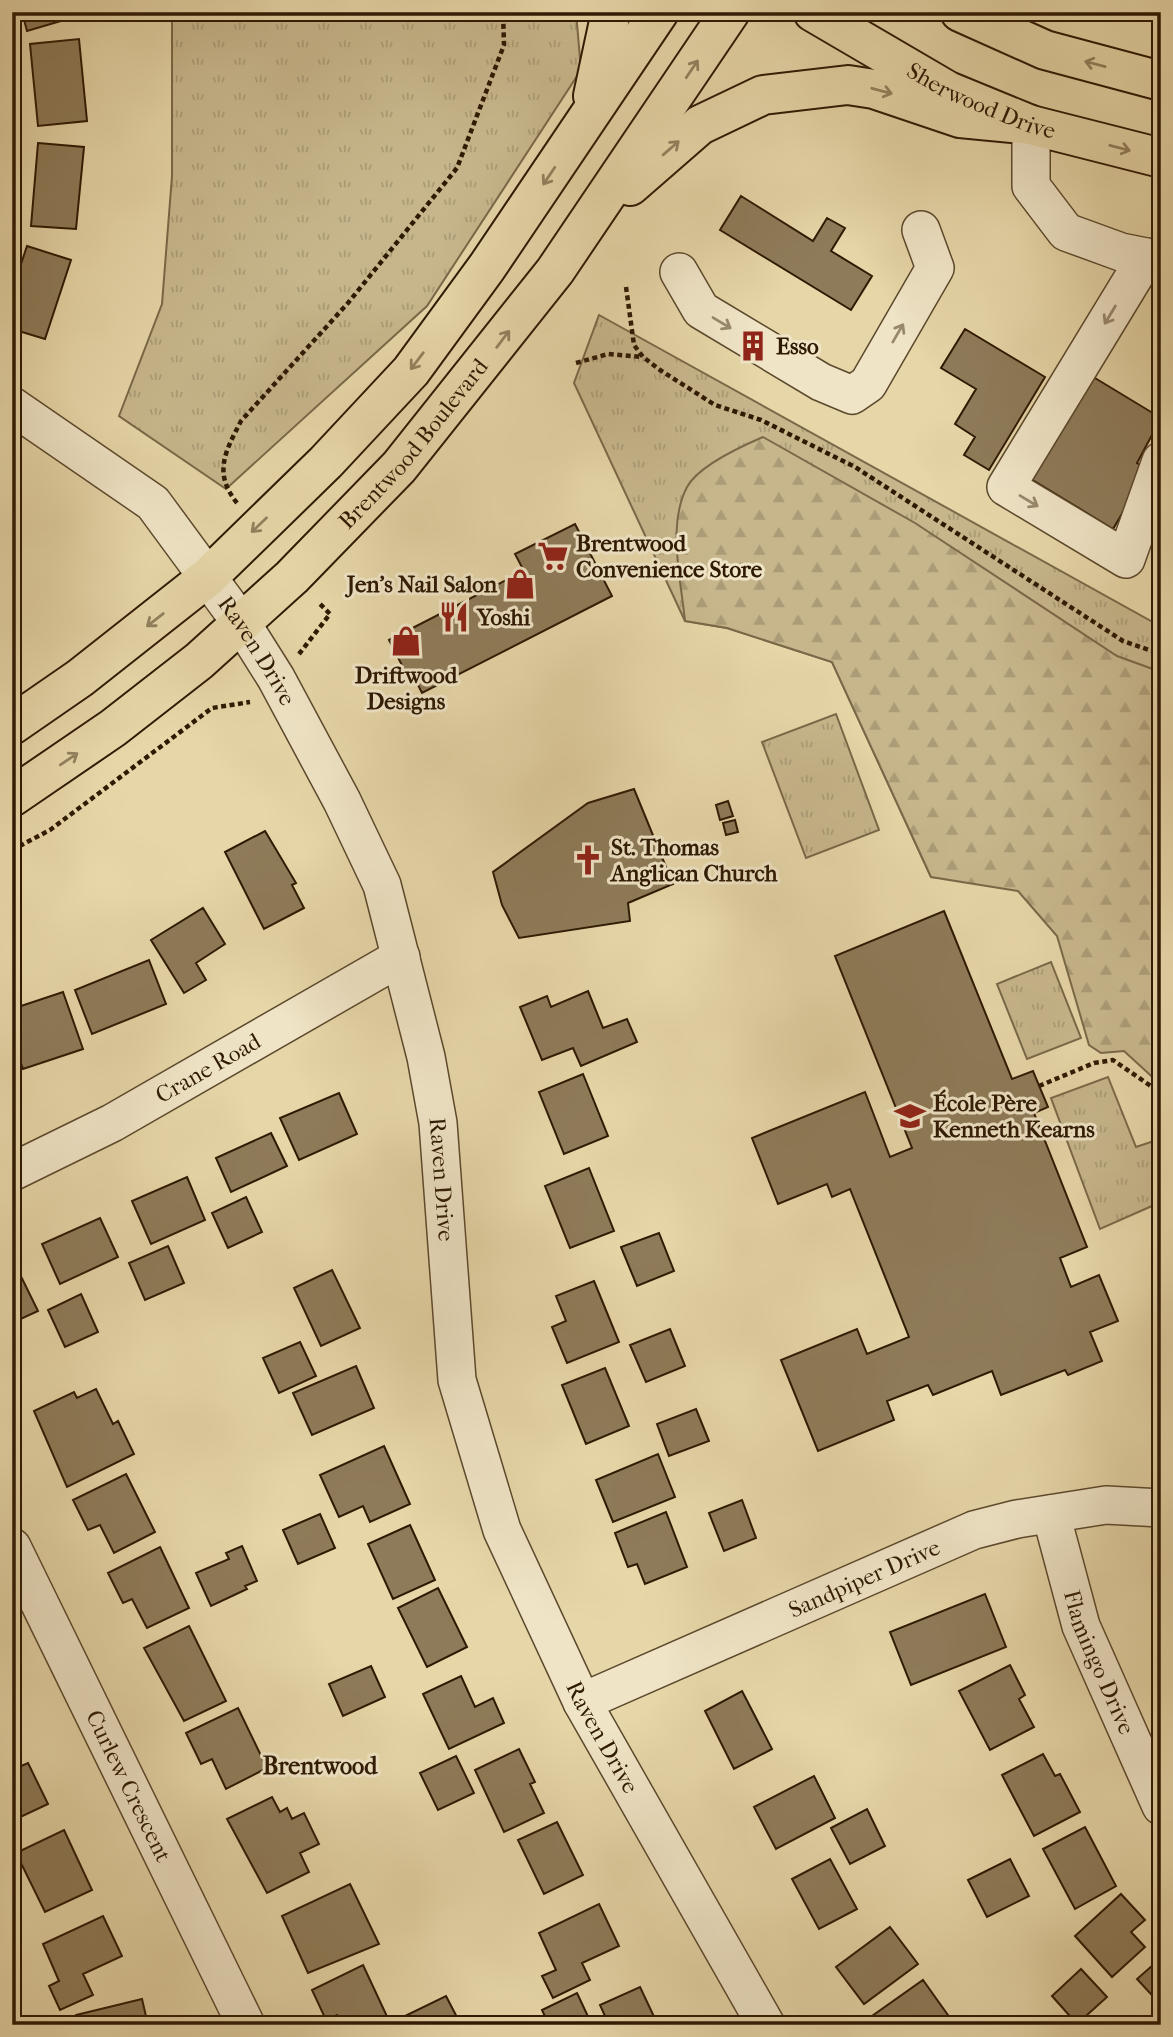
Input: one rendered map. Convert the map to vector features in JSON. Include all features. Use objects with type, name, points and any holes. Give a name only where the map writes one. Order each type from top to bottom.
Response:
[{"type":"main road","points":[[587,119],[611,12]]},
{"type":"main road","points":[[12,725],[80,678],[208,577],[326,462],[411,370],[487,267],[659,12]]},
{"type":"main road","name":"Brentwood Boulevard","points":[[12,797],[113,728],[242,624],[292,577],[399,467],[494,351],[584,227],[730,12]]},
{"type":"main road","name":"Sherwood Drive","points":[[813,12],[948,91],[1031,125],[1161,158]]},
{"type":"main road","points":[[960,12],[987,21],[1045,50],[1161,81]]},
{"type":"main road","points":[[584,227],[700,125],[764,95],[848,85],[897,96],[960,118],[1031,125]]},
{"type":"street","points":[[1031,125],[1031,186],[1066,232],[1121,252],[1153,258],[1006,487],[1126,559],[1161,461]]},
{"type":"street","points":[[679,272],[701,310],[821,382],[852,395],[868,384],[935,268],[921,230]]},
{"type":"street","name":"Raven Drive","points":[[12,406],[153,503],[242,624],[276,678],[342,801],[382,885],[426,1057],[438,1123],[457,1380],[502,1530],[582,1702],[766,2025]]},
{"type":"street","name":"Crane Road","points":[[12,1172],[112,1123],[401,957]]},
{"type":"street","name":"Sandpiper Drive","points":[[582,1702],[974,1530],[1106,1506],[1161,1508]]},
{"type":"street","name":"Flamingo Drive","points":[[1051,1514],[1081,1626],[1161,1806]]},
{"type":"street","name":"Curlew Crescent","points":[[12,1547],[246,2025]]},
{"type":"path","points":[[255,529],[226,489],[222,469],[229,443],[241,421],[348,303],[457,168],[504,45],[503,12]]},
{"type":"path","points":[[626,287],[634,345],[643,357],[715,405],[808,441],[855,467],[1123,641],[1161,654]]},
{"type":"path","points":[[576,363],[608,354],[643,357]]},
{"type":"path","points":[[12,850],[50,830],[212,708],[248,704],[276,678],[313,638],[330,614],[292,577]]},
{"type":"path","points":[[1039,1086],[1094,1063],[1113,1060],[1161,1093]]},
{"type":"green space","points":[[172,12],[576,12],[581,70],[427,306],[226,489],[119,416],[162,304],[172,176]]},
{"type":"green space","points":[[599,315],[1151,621],[1161,620],[1161,895],[931,877],[832,662],[727,628],[685,621],[574,383]]},
{"type":"green space","points":[[763,437],[915,523],[1117,656],[1161,672],[1161,1085],[1124,1051],[1101,1053],[1089,1045],[1057,936],[1018,891],[931,877],[832,662],[727,628],[685,621],[677,535],[681,502],[687,487],[711,464]]},
{"type":"green space","points":[[836,714],[879,830],[806,858],[762,742]]},
{"type":"green space","points":[[1051,962],[1081,1038],[1027,1059],[997,984]]},
{"type":"green space","points":[[1108,1077],[1136,1147],[1157,1140],[1161,1149],[1161,1202],[1100,1229],[1051,1098]]},
{"type":"building","points":[[22,12],[80,12],[81,15],[27,31]]},
{"type":"building","points":[[79,39],[87,121],[38,126],[30,44]]},
{"type":"building","points":[[38,143],[84,147],[76,229],[31,226]]},
{"type":"building","name":"Esso","points":[[741,196],[813,241],[827,218],[845,228],[831,251],[872,276],[851,310],[720,230]]},
{"type":"building","points":[[27,246],[71,260],[45,339],[12,329],[12,291]]},
{"type":"building","points":[[965,329],[1045,377],[989,470],[964,455],[975,437],[955,424],[976,389],[941,368]]},
{"type":"building","points":[[1090,375],[1161,418],[1137,463],[1141,465],[1130,500],[1113,529],[1031,479]]},
{"type":"building","points":[[575,524],[612,596],[422,693],[414,677],[409,679],[389,640],[524,571],[515,554]]},
{"type":"building","name":"St. Thomas Anglican Church","points":[[634,789],[673,884],[628,903],[630,921],[519,938],[502,905],[493,872],[588,803]]},
{"type":"building","points":[[728,801],[733,816],[720,820],[716,805]]},
{"type":"building","points":[[735,820],[738,832],[726,835],[723,823]]},
{"type":"building","points":[[265,831],[296,883],[292,885],[304,908],[264,929],[225,852]]},
{"type":"building","points":[[203,908],[225,944],[196,963],[206,980],[184,993],[151,940]]},
{"type":"building","points":[[944,911],[1012,1079],[1033,1071],[1048,1107],[1034,1113],[1087,1247],[1060,1258],[1071,1287],[1099,1275],[1118,1321],[1090,1332],[1102,1361],[1068,1375],[1065,1370],[1001,1395],[992,1371],[933,1395],[928,1385],[887,1401],[894,1420],[818,1451],[781,1360],[857,1329],[867,1354],[909,1337],[850,1189],[832,1197],[827,1184],[778,1204],[752,1138],[865,1092],[890,1157],[912,1148],[835,956]]},
{"type":"building","points":[[149,960],[166,1004],[92,1034],[75,990]]},
{"type":"building","points":[[588,991],[603,1028],[627,1019],[637,1042],[581,1066],[573,1048],[542,1060],[520,1007],[547,996],[551,1007]]},
{"type":"building","points":[[63,992],[83,1049],[23,1069],[12,1038],[12,1009]]},
{"type":"building","points":[[12,1062],[20,1083],[12,1085]]},
{"type":"building","points":[[583,1074],[608,1136],[564,1154],[539,1092]]},
{"type":"building","points":[[339,1093],[357,1134],[299,1160],[280,1118]]},
{"type":"building","points":[[271,1133],[287,1166],[231,1192],[216,1158]]},
{"type":"building","points":[[589,1168],[614,1231],[570,1248],[545,1186]]},
{"type":"building","points":[[187,1177],[205,1220],[151,1244],[132,1201]]},
{"type":"building","points":[[246,1197],[262,1232],[228,1248],[212,1213]]},
{"type":"building","points":[[100,1218],[118,1257],[60,1284],[42,1244]]},
{"type":"building","points":[[659,1233],[674,1271],[637,1286],[621,1247]]},
{"type":"building","points":[[168,1246],[184,1283],[145,1300],[129,1263]]},
{"type":"building","points":[[12,1258],[38,1311],[12,1323]]},
{"type":"building","points":[[332,1270],[360,1328],[321,1346],[294,1288]]},
{"type":"building","points":[[594,1281],[619,1342],[567,1363],[552,1327],[566,1321],[556,1296]]},
{"type":"building","points":[[81,1294],[98,1332],[65,1347],[48,1310]]},
{"type":"building","points":[[670,1329],[685,1366],[646,1382],[630,1345]]},
{"type":"building","points":[[300,1342],[316,1376],[279,1393],[263,1358]]},
{"type":"building","points":[[356,1366],[374,1408],[312,1435],[293,1393]]},
{"type":"building","points":[[605,1368],[629,1426],[586,1444],[562,1385]]},
{"type":"building","points":[[96,1389],[113,1424],[118,1421],[134,1454],[67,1487],[34,1411],[74,1392],[77,1398]]},
{"type":"building","points":[[696,1409],[709,1441],[669,1456],[657,1424]]},
{"type":"building","points":[[384,1446],[410,1504],[370,1522],[363,1506],[339,1517],[320,1475]]},
{"type":"building","points":[[658,1454],[675,1497],[613,1522],[596,1480]]},
{"type":"building","points":[[126,1474],[155,1532],[114,1553],[100,1525],[88,1530],[73,1500]]},
{"type":"building","points":[[742,1500],[756,1538],[724,1551],[709,1513]]},
{"type":"building","points":[[666,1512],[687,1567],[645,1584],[637,1564],[628,1567],[615,1533]]},
{"type":"building","points":[[320,1514],[335,1548],[298,1564],[283,1530]]},
{"type":"building","points":[[410,1525],[435,1580],[393,1599],[368,1544]]},
{"type":"building","points":[[242,1546],[257,1581],[245,1586],[247,1589],[211,1606],[196,1573],[229,1559],[226,1553]]},
{"type":"building","points":[[160,1547],[189,1608],[147,1628],[132,1599],[123,1603],[108,1573]]},
{"type":"building","points":[[438,1588],[467,1647],[427,1667],[398,1608]]},
{"type":"building","points":[[1161,1593],[1161,1619],[1153,1595]]},
{"type":"building","points":[[985,1594],[1006,1647],[911,1685],[890,1632]]},
{"type":"building","points":[[189,1626],[226,1701],[184,1721],[144,1648]]},
{"type":"building","points":[[1010,1665],[1025,1695],[1019,1699],[1034,1727],[990,1750],[959,1691]]},
{"type":"building","points":[[371,1666],[385,1697],[343,1716],[329,1684]]},
{"type":"building","points":[[461,1676],[475,1707],[493,1698],[504,1723],[449,1749],[423,1694]]},
{"type":"building","points":[[742,1691],[772,1749],[734,1769],[705,1711]]},
{"type":"building","points":[[238,1708],[267,1768],[226,1789],[212,1759],[201,1764],[186,1733]]},
{"type":"building","points":[[12,1728],[19,1742],[12,1746]]},
{"type":"building","points":[[519,1749],[535,1782],[530,1784],[544,1813],[504,1832],[475,1770]]},
{"type":"building","points":[[1043,1754],[1055,1776],[1060,1774],[1080,1812],[1034,1836],[1002,1775]]},
{"type":"building","points":[[456,1756],[474,1793],[438,1810],[420,1773]]},
{"type":"building","points":[[28,1763],[48,1804],[12,1821],[12,1770]]},
{"type":"building","points":[[814,1776],[835,1818],[776,1849],[754,1807]]},
{"type":"building","points":[[272,1797],[280,1812],[287,1808],[292,1819],[304,1813],[319,1844],[300,1853],[309,1872],[267,1893],[227,1819]]},
{"type":"building","points":[[867,1809],[885,1846],[850,1864],[831,1828]]},
{"type":"building","points":[[557,1822],[583,1875],[544,1894],[518,1840]]},
{"type":"building","points":[[1085,1827],[1116,1886],[1075,1909],[1043,1849]]},
{"type":"building","points":[[64,1830],[92,1890],[45,1912],[16,1853]]},
{"type":"building","points":[[830,1859],[857,1909],[819,1929],[792,1879]]},
{"type":"building","points":[[1010,1859],[1029,1896],[987,1917],[968,1880]]},
{"type":"building","points":[[350,1884],[379,1944],[308,1973],[282,1916]]},
{"type":"building","points":[[1121,1894],[1145,1920],[1131,1932],[1145,1947],[1112,1977],[1075,1936]]},
{"type":"building","points":[[599,1904],[619,1946],[582,1963],[590,1980],[553,1998],[542,1976],[556,1970],[539,1933]]},
{"type":"building","points":[[103,1916],[122,1956],[83,1974],[93,1995],[60,2010],[49,1986],[59,1981],[43,1944]]},
{"type":"building","points":[[890,1927],[918,1964],[864,2004],[836,1967]]},
{"type":"building","points":[[1161,1958],[1161,2005],[1137,1979]]},
{"type":"building","points":[[363,1965],[391,2025],[341,2025],[337,2015],[326,2020],[312,1990]]},
{"type":"building","points":[[1081,1969],[1107,1997],[1077,2024],[1052,1996]]},
{"type":"building","points":[[923,1980],[955,2025],[878,2025],[872,2016]]},
{"type":"building","points":[[640,1987],[658,2025],[609,2025],[600,2005]]},
{"type":"building","points":[[577,1993],[592,2025],[549,2025],[542,2010]]},
{"type":"building","points":[[446,1996],[461,2025],[409,2025],[405,2016]]},
{"type":"building","points":[[142,1999],[148,2025],[78,2025],[76,2015]]},
{"type":"place","name":"Esso","points":[[753,346]]},
{"type":"place","name":"Brentwood Convenience Store","points":[[553,556]]},
{"type":"place","name":"Jen's Nail Salon","points":[[520,584]]},
{"type":"place","name":"Yoshi","points":[[454,617]]},
{"type":"place","name":"Driftwood Designs","points":[[406,641]]},
{"type":"place","name":"St. Thomas Anglican Church","points":[[588,860]]},
{"type":"place","name":"École Père Kenneth Kearns","points":[[910,1116]]},
{"type":"district","name":"Brentwood","points":[[320,1766]]}]
